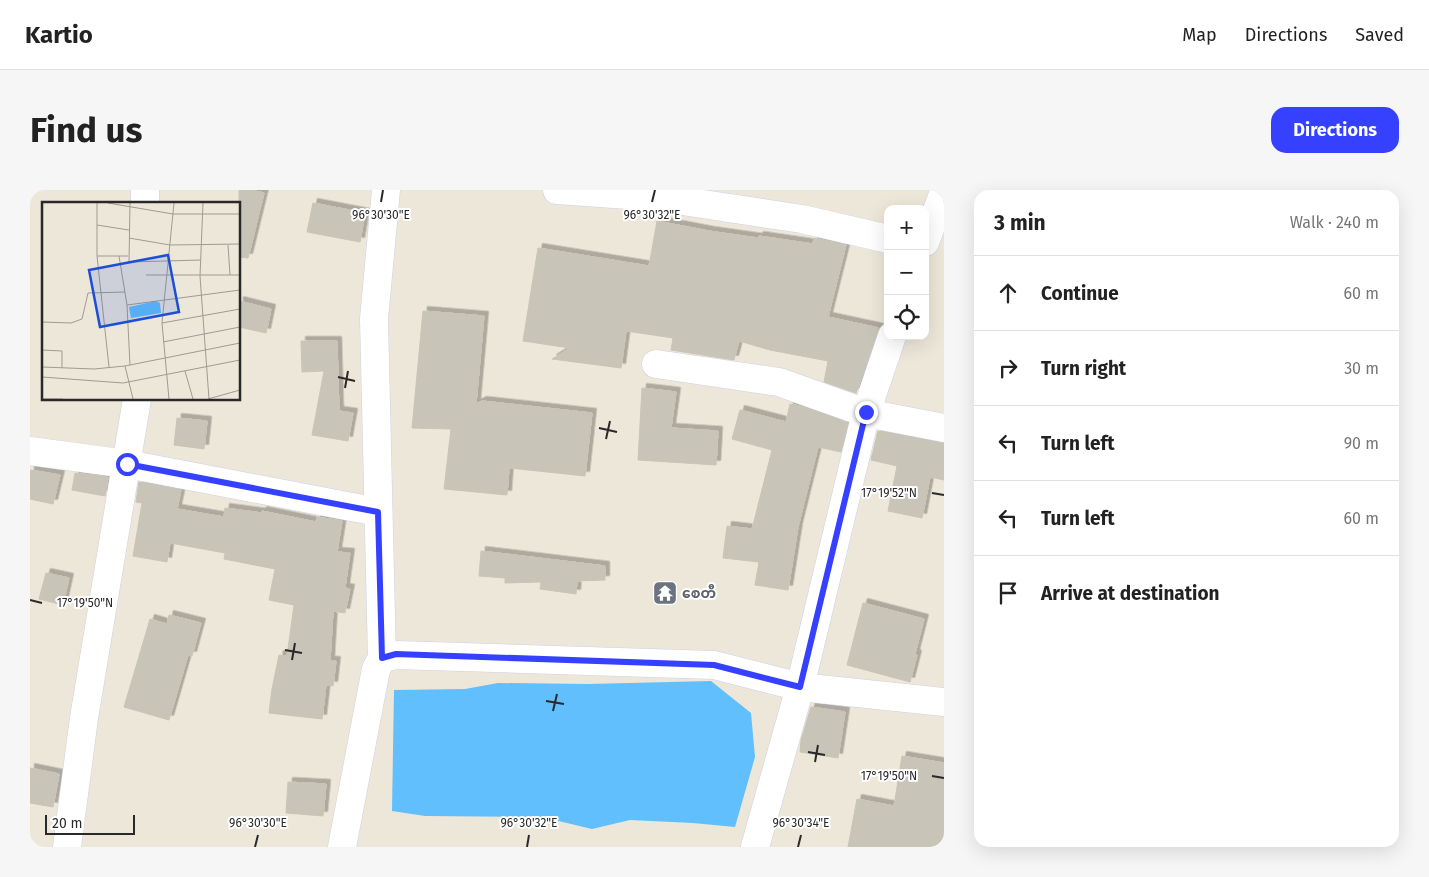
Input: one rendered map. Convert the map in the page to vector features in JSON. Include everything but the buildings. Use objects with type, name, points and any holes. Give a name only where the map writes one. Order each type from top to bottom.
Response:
[{"type":"street","points":[[342,847],[376,670],[382,658],[374,319],[386,190]]},
{"type":"street","points":[[557,190],[656,197],[802,219],[884,238]]},
{"type":"street","points":[[929,231],[944,192]]},
{"type":"street","points":[[929,248],[944,251]]},
{"type":"street","points":[[755,847],[800,687],[866,412],[891,340]]},
{"type":"street","points":[[656,364],[779,382],[866,412],[944,428]]},
{"type":"street","points":[[67,847],[84,718],[137,400]]},
{"type":"street","points":[[30,451],[127,464],[378,512]]},
{"type":"street","points":[[382,658],[396,654],[714,665],[800,687],[944,702]]},
{"type":"water","points":[[711,681],[751,713],[755,757],[735,827],[630,820],[592,829],[542,817],[425,816],[392,811],[394,690],[465,689],[498,683],[588,684]]},
{"type":"place","name":"စေတီ","points":[[665,593]]},
{"type":"route","points":[[127,464],[378,512],[382,658],[396,654],[714,665],[800,687],[866,412]]}]
